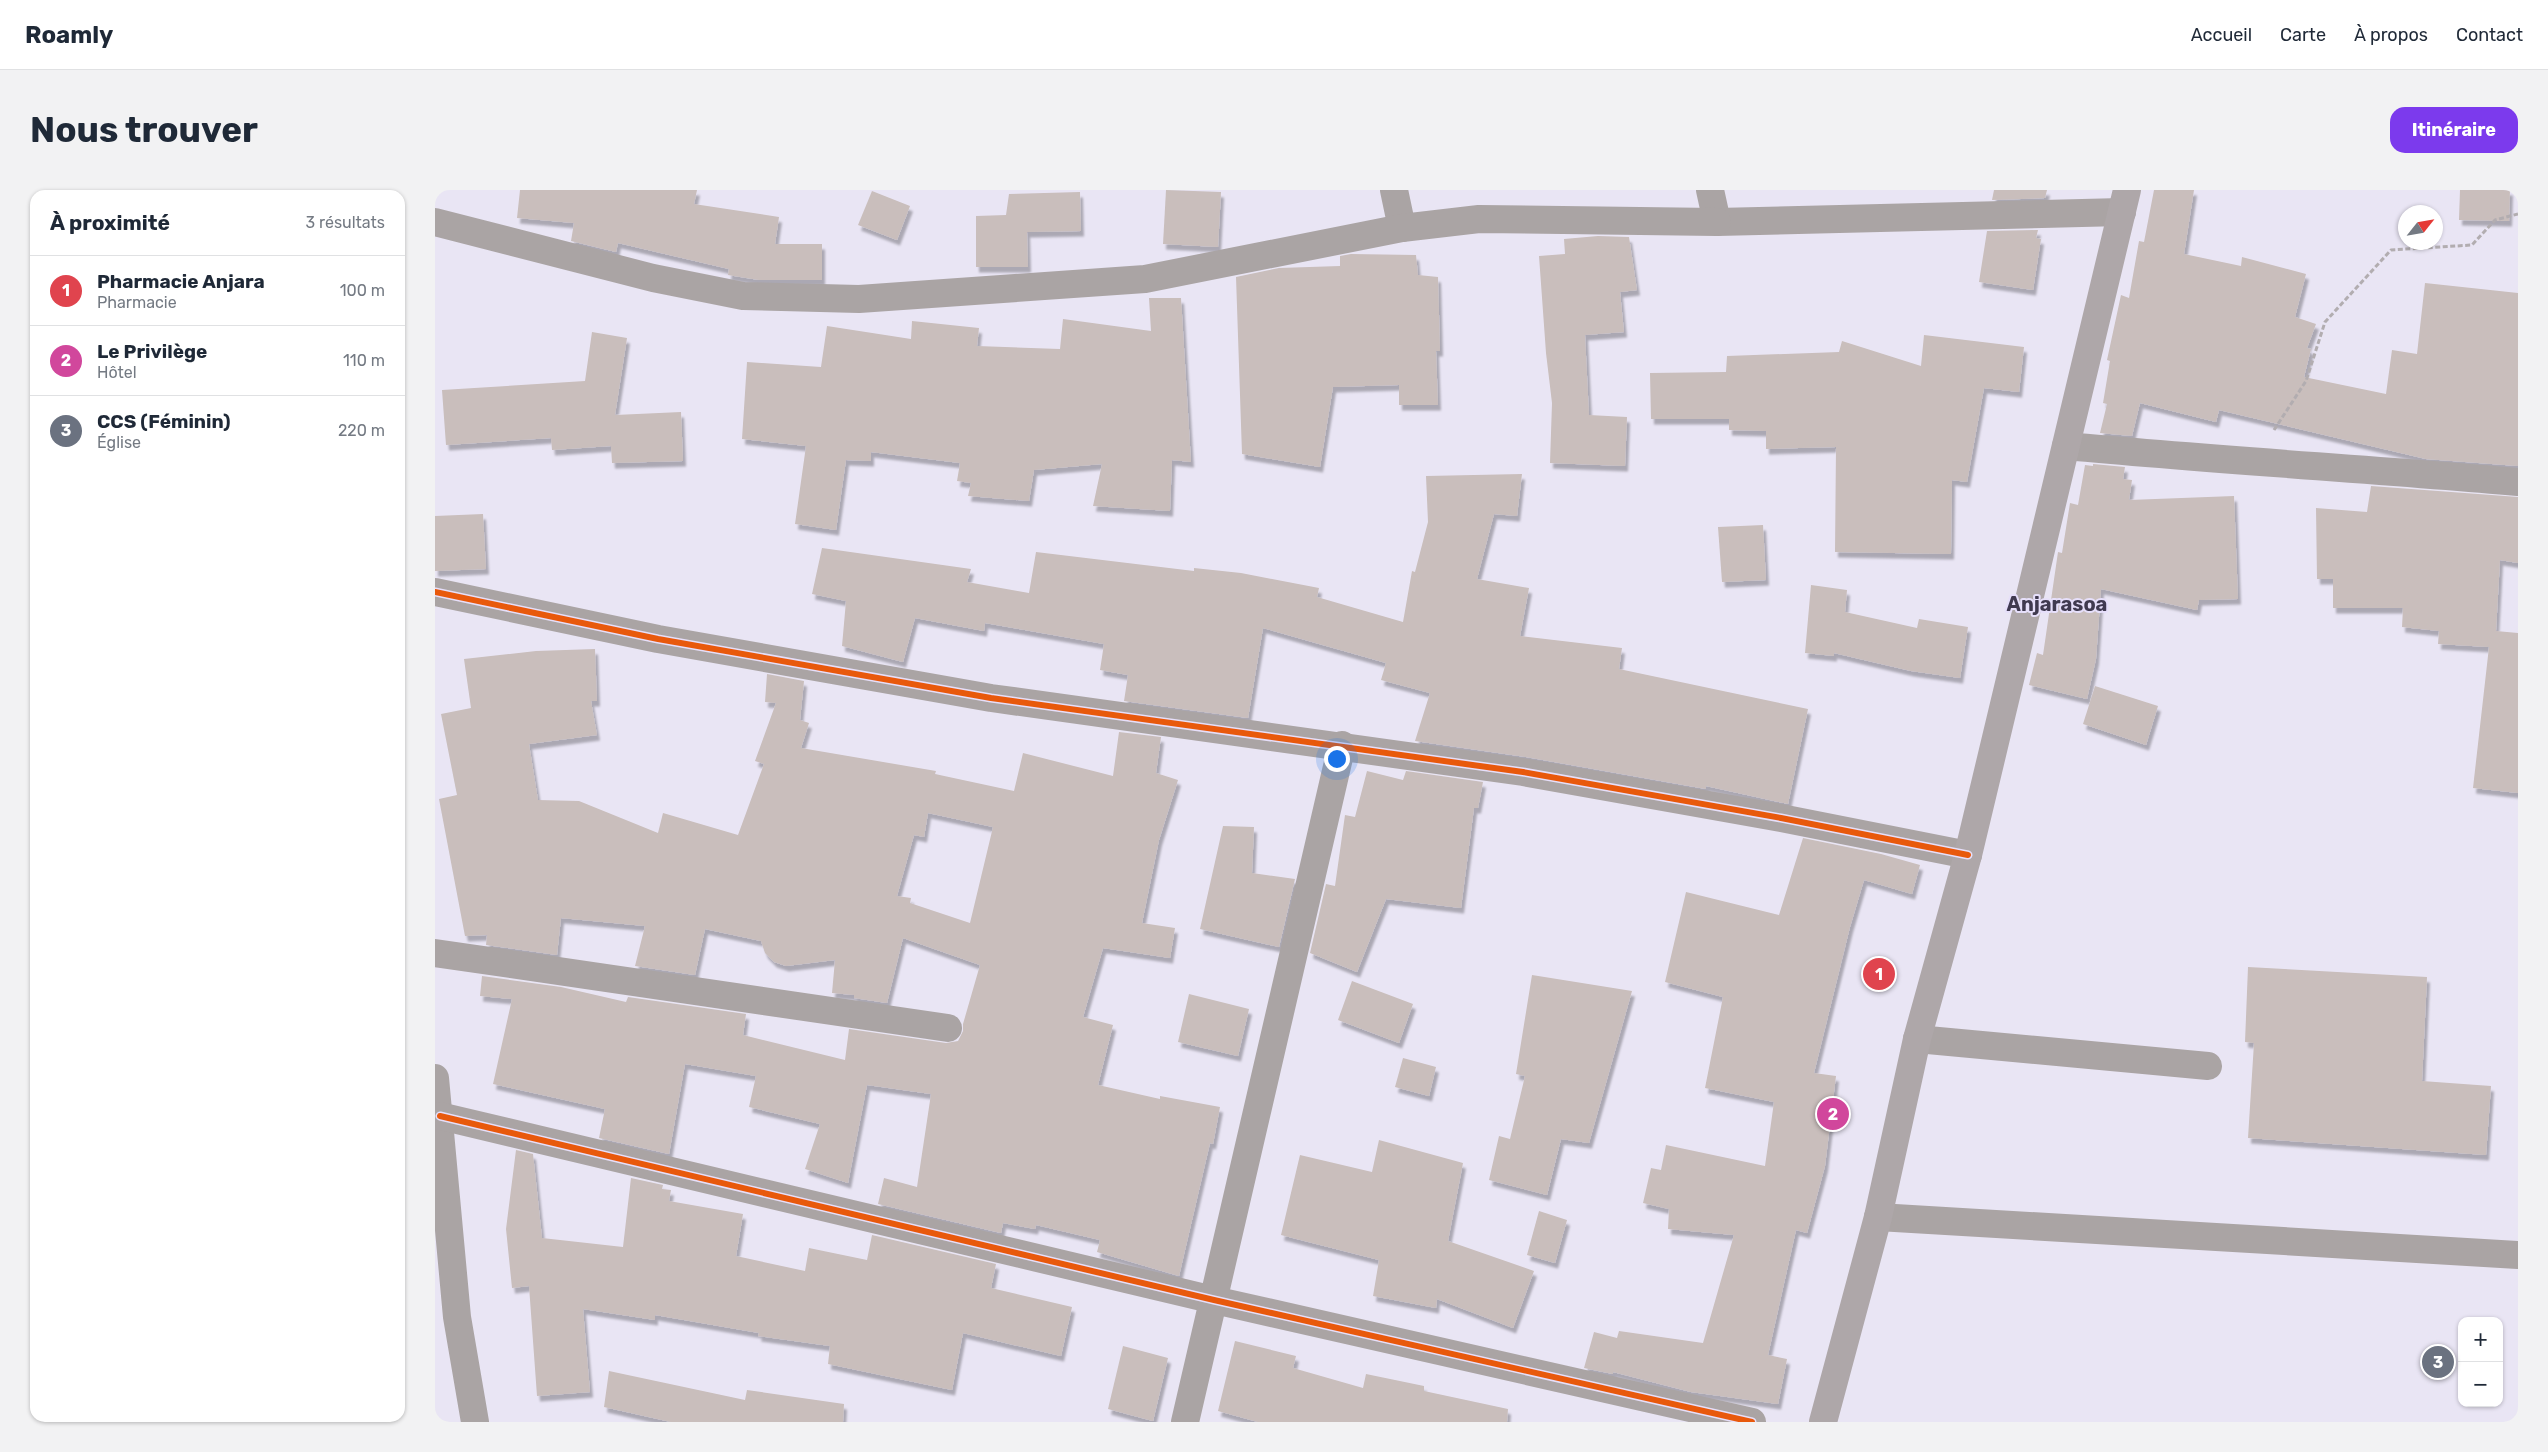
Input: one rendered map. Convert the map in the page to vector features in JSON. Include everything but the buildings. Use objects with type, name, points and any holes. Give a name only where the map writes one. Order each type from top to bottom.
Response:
[{"type":"main road","points":[[1823,1422],[1878,1217],[1917,1039],[1968,855],[2125,201]]},
{"type":"street","points":[[1394,190],[1402,228]]},
{"type":"street","points":[[1710,190],[1717,222]]},
{"type":"street","points":[[435,222],[653,278],[743,296],[859,299],[1145,279],[1402,228],[1479,219],[1717,222],[2125,201]]},
{"type":"street","points":[[2066,446],[2189,458],[2297,463],[2518,482]]},
{"type":"street","points":[[435,592],[658,639],[991,698],[1342,745],[1532,774],[1968,855]]},
{"type":"street","points":[[1185,1422],[1342,745]]},
{"type":"street","points":[[435,953],[948,1028]]},
{"type":"street","points":[[1917,1039],[2208,1066]]},
{"type":"street","points":[[435,1078],[440,1116],[446,1314],[475,1422]]},
{"type":"street","points":[[440,1116],[1214,1300],[1753,1422]]},
{"type":"street","points":[[1878,1217],[2518,1256]]},
{"type":"path","points":[[2266,434],[2274,430],[2306,381],[2325,322],[2391,250],[2473,244],[2495,220],[2518,214]]},
{"type":"cycle path","points":[[435,592],[658,639],[991,698],[1523,772],[1781,818],[1968,855]]},
{"type":"cycle path","points":[[440,1116],[1214,1300],[1752,1422]]},
{"type":"place","name":"Pharmacie Anjara","points":[[1879,974]]},
{"type":"place","name":"Le Privilège","points":[[1833,1114]]},
{"type":"place","name":"CCS (Féminin)","points":[[2438,1362]]},
{"type":"district","name":"Anjarasoa","points":[[2057,604]]}]
